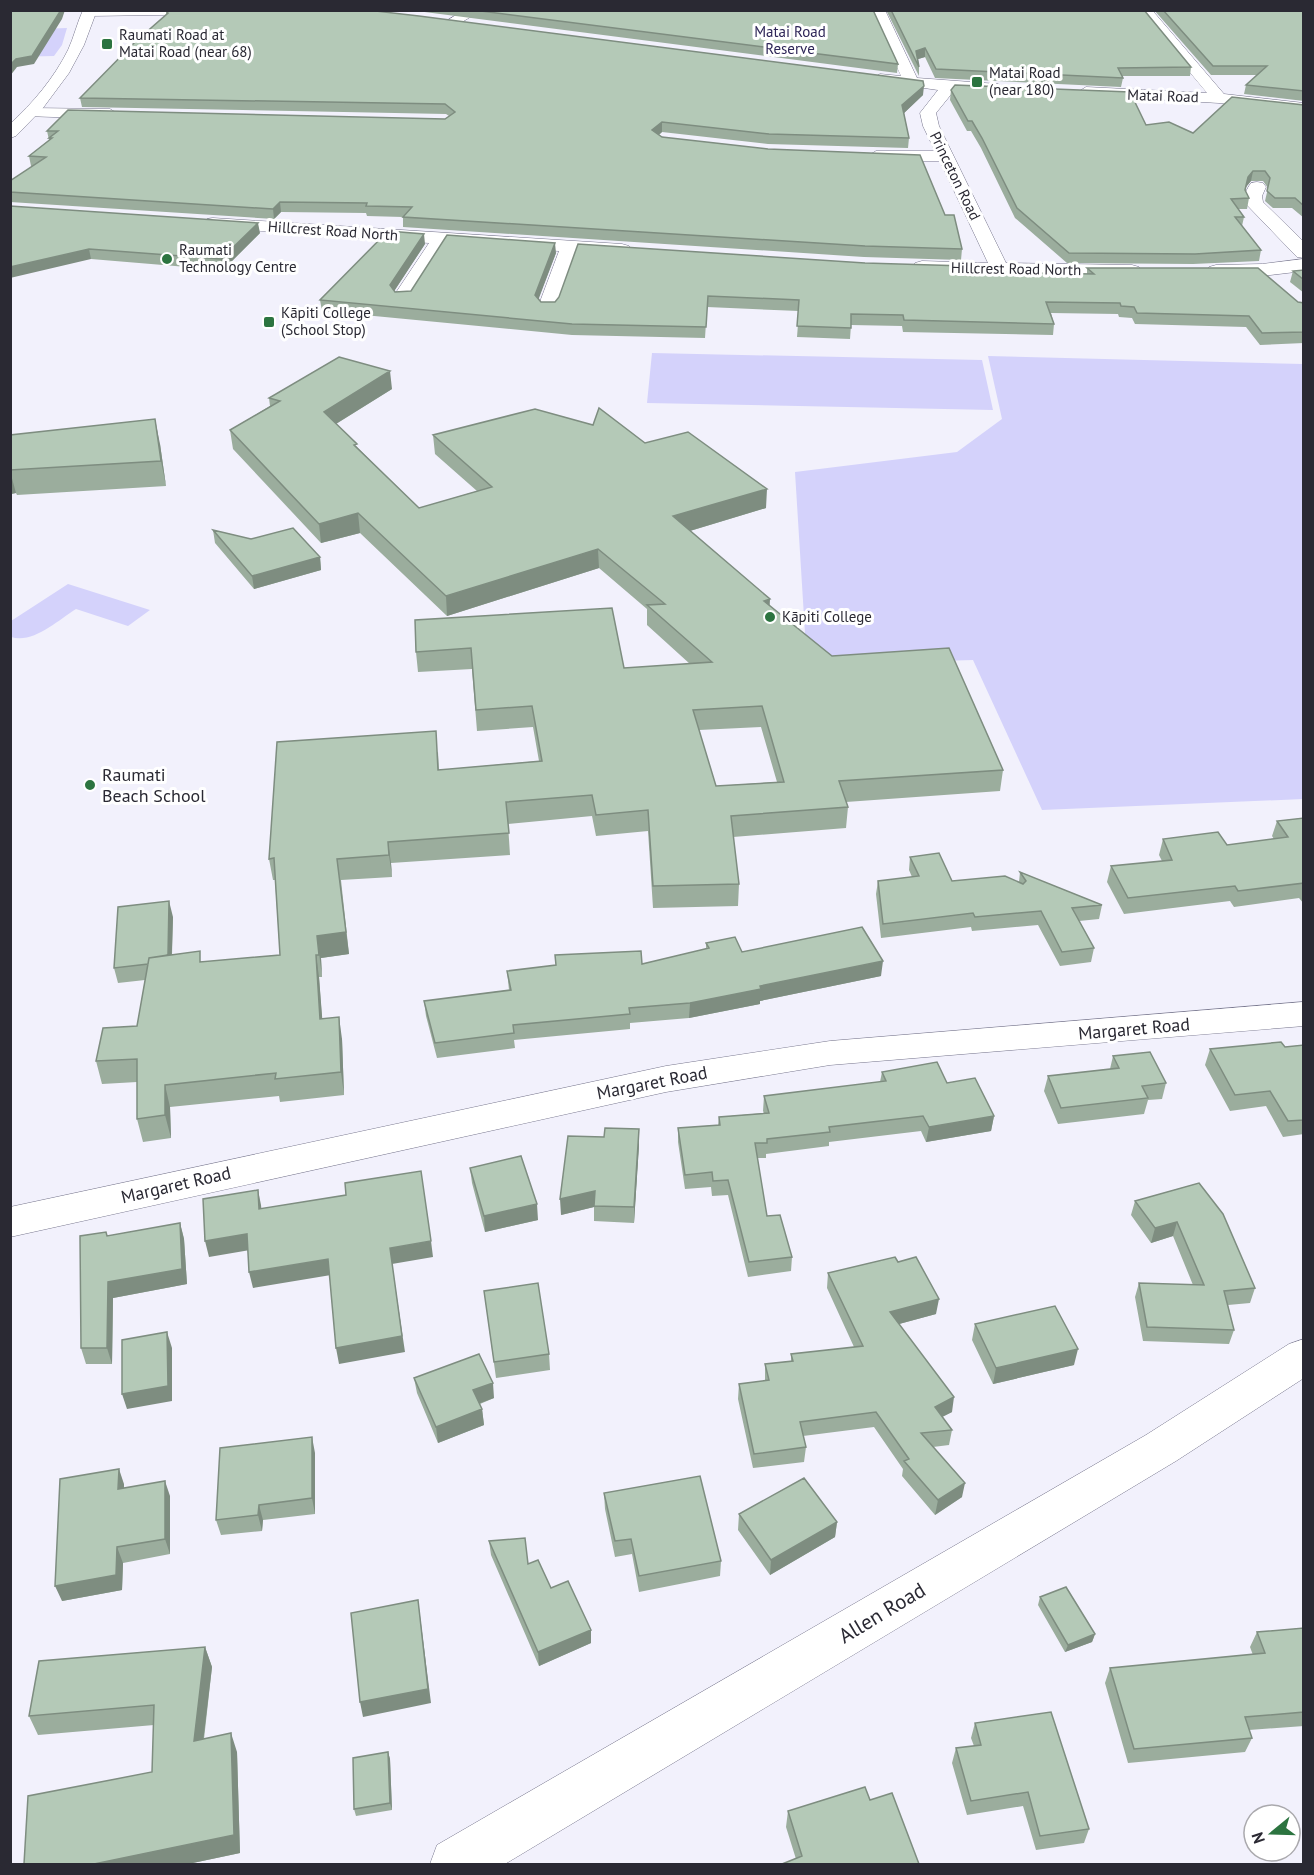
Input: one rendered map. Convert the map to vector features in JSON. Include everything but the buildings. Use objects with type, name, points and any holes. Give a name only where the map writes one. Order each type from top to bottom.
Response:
[{"type":"street","points":[[10,133],[31,113],[61,74],[76,49],[90,11],[230,10]]},
{"type":"street","points":[[878,10],[911,82]]},
{"type":"street","points":[[1144,10],[1219,98]]},
{"type":"street","points":[[446,22],[475,18]]},
{"type":"street","points":[[865,76],[949,87],[1007,89]]},
{"type":"street","name":"Princeton Road","points":[[949,87],[928,113],[931,126],[1000,269]]},
{"type":"street","name":"Matai Road","points":[[1077,92],[1219,98],[1304,108]]},
{"type":"street","points":[[31,113],[131,114]]},
{"type":"street","points":[[865,156],[946,156]]},
{"type":"street","points":[[1257,187],[1253,196],[1254,202],[1304,253]]},
{"type":"street","name":"Hillcrest Road North","points":[[193,222],[638,251]]},
{"type":"street","points":[[403,297],[441,238]]},
{"type":"street","points":[[549,308],[570,246]]},
{"type":"street","points":[[1200,271],[1262,270],[1304,265]]},
{"type":"street","name":"Hillcrest Road North","points":[[898,266],[1155,271]]},
{"type":"street","points":[[1262,270],[1280,286]]},
{"type":"street","name":"Margaret Road","points":[[10,1222],[353,1145],[690,1075],[830,1053],[1304,1014]]},
{"type":"street","name":"Allen Road","points":[[456,1864],[1161,1448],[1304,1356]]},
{"type":"shaded area","points":[[67,28],[62,45],[54,56],[11,57],[10,30]]},
{"type":"shaded area","points":[[652,353],[982,360],[993,410],[647,403]]},
{"type":"shaded area","points":[[988,356],[1303,364],[1303,799],[1042,810],[973,660],[807,665],[795,472],[957,452],[1002,419]]},
{"type":"shaded area","points":[[68,584],[150,610],[128,626],[76,609],[36,634],[28,637],[11,637],[11,621]]},
{"type":"place","name":"Raumati Road at Matai Road (near 68)","points":[[107,44]]},
{"type":"place","name":"Matai Road (near 180)","points":[[977,82]]},
{"type":"place","name":"Raumati Technology Centre","points":[[167,259]]},
{"type":"place","name":"Kāpiti College (School Stop)","points":[[269,322]]},
{"type":"place","name":"Kāpiti College","points":[[770,617]]},
{"type":"place","name":"Raumati Beach School","points":[[90,785]]},
{"type":"park label","name":"Matai Road Reserve","points":[[790,40]]}]
